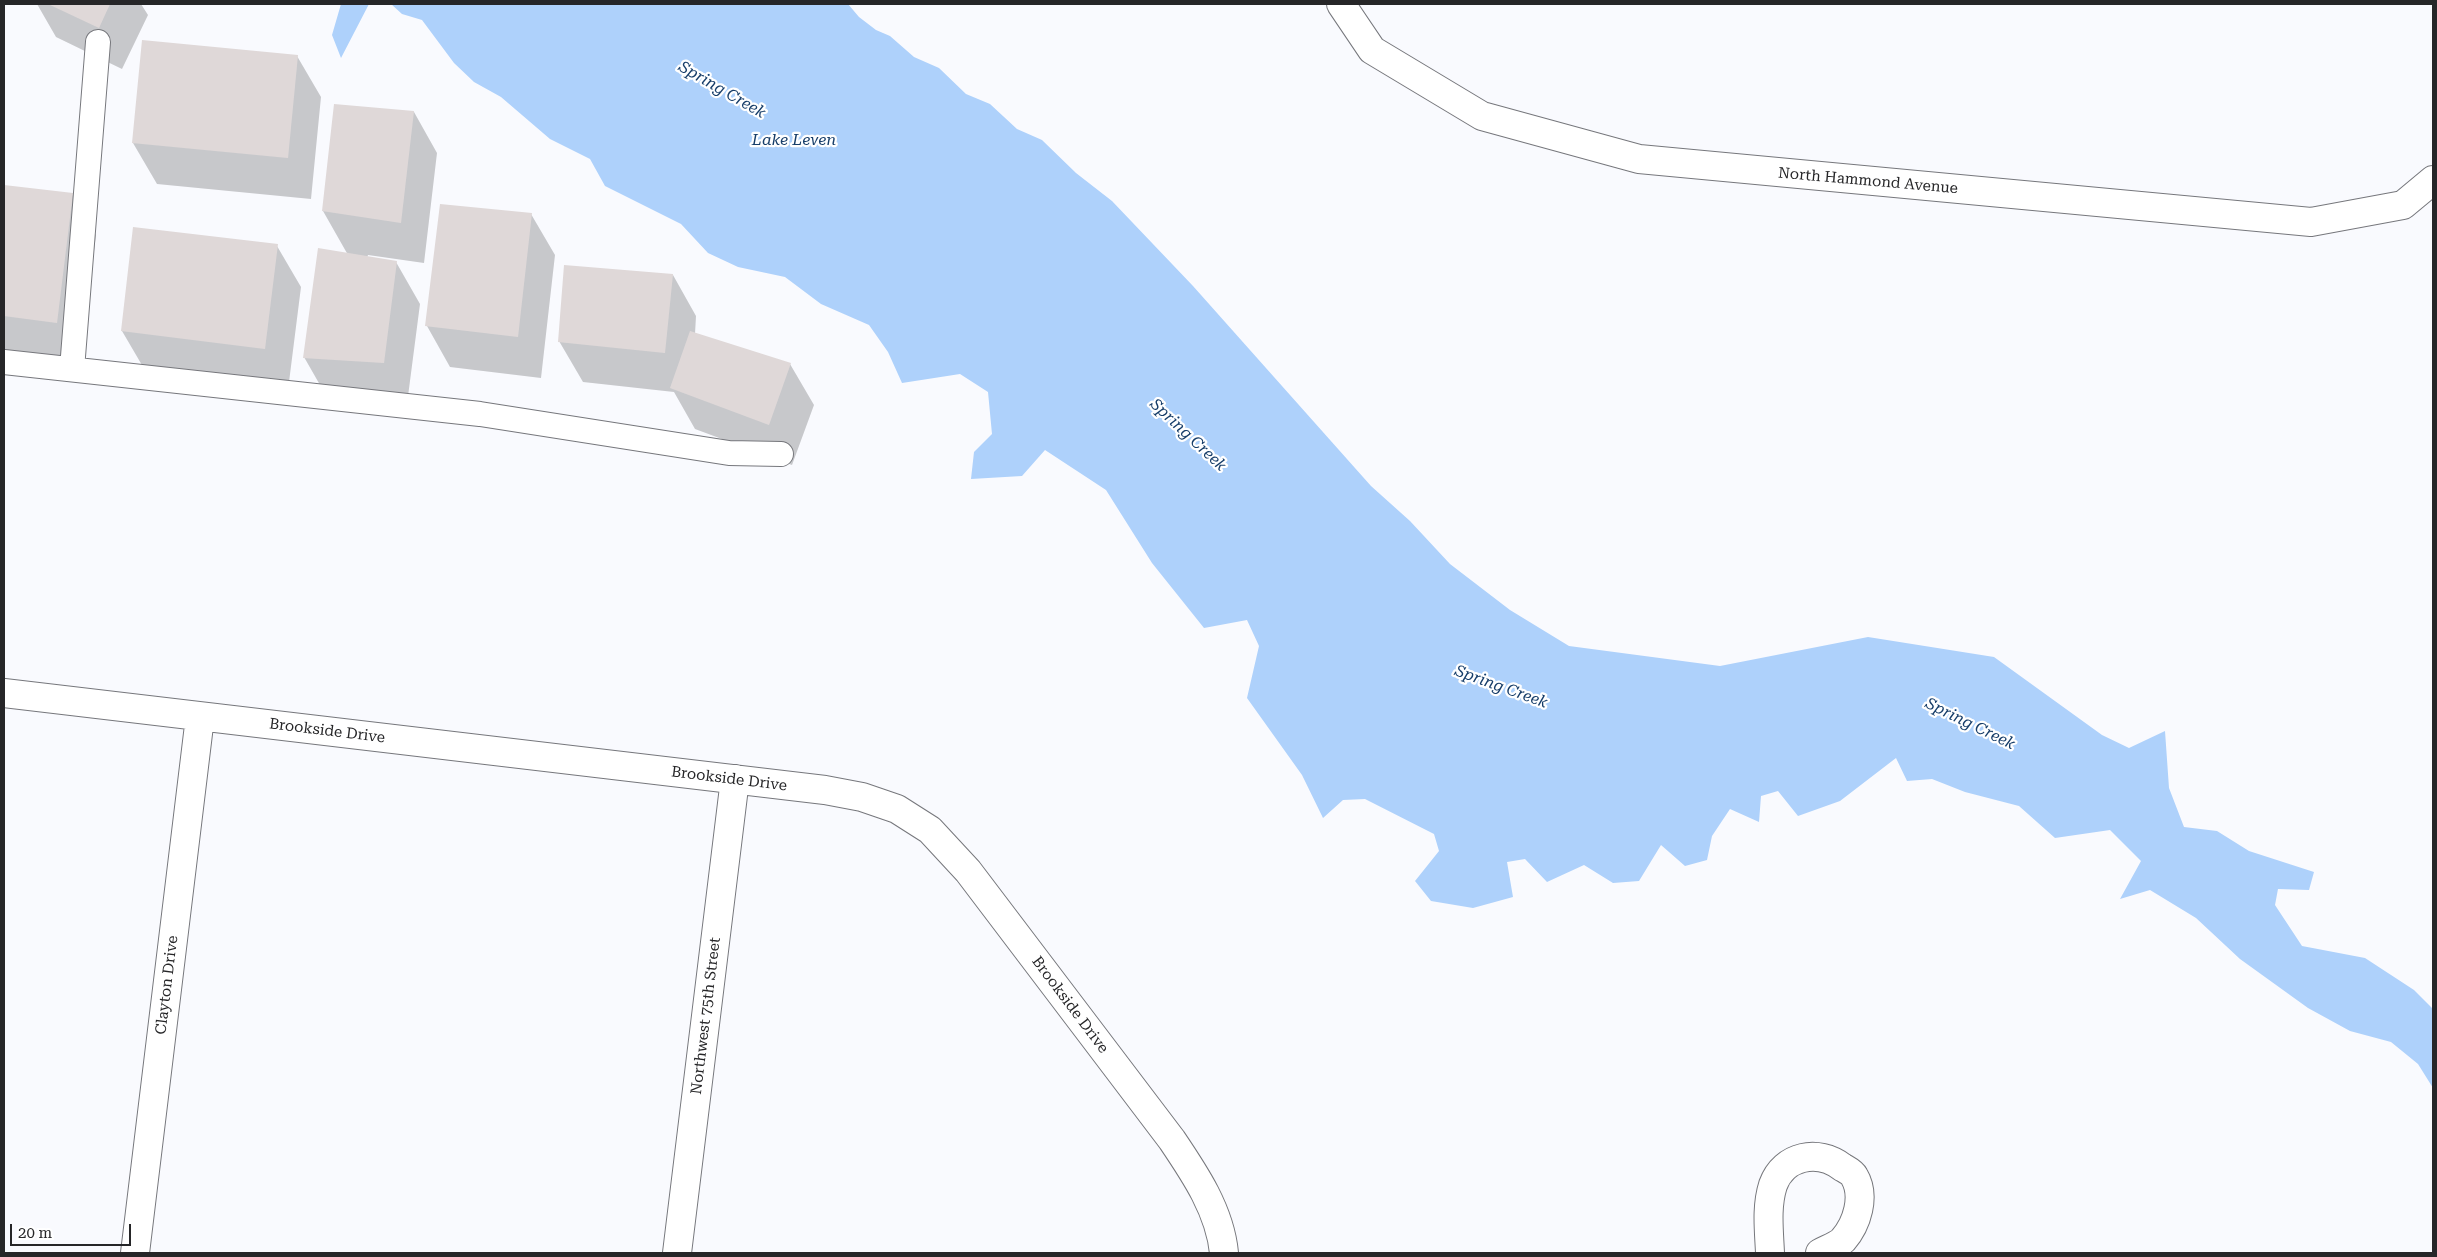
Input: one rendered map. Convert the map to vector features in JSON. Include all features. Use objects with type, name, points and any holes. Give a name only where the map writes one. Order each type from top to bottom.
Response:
[{"type":"street","name":"North Hammond Avenue","points":[[1341,4],[1372,50],[1482,116],[1639,159],[2311,222],[2403,205],[2433,180]]},
{"type":"street","name":"Brookside Drive","points":[[4,693],[734,779],[862,797],[897,809],[930,830],[968,871],[1172,1140],[1196,1174],[1213,1208],[1224,1253]]},
{"type":"street","name":"Clayton Drive","points":[[135,1253],[200,716]]},
{"type":"street","name":"Northwest 75th Street","points":[[677,1253],[734,779]]},
{"type":"street","points":[[1770,1253],[1768,1206],[1774,1183],[1789,1162],[1811,1155],[1834,1161],[1854,1176],[1860,1196],[1856,1221],[1842,1241],[1820,1253]]},
{"type":"lane","points":[[72,369],[98,42]]},
{"type":"lane","points":[[4,362],[480,414],[729,453],[781,454]]},
{"type":"water","points":[[341,4],[369,4],[341,58],[332,35]]},
{"type":"water","name":"Lake Leven","points":[[391,4],[848,4],[859,17],[876,30],[890,36],[914,57],[939,68],[966,94],[990,104],[1017,129],[1042,140],[1076,173],[1112,201],[1193,286],[1371,486],[1410,521],[1450,564],[1510,610],[1569,646],[1720,666],[1868,637],[1994,657],[2102,735],[2129,748],[2165,731],[2169,788],[2184,827],[2217,831],[2249,851],[2314,872],[2309,890],[2278,889],[2275,905],[2302,946],[2365,958],[2414,990],[2433,1009],[2433,1088],[2418,1064],[2391,1042],[2350,1031],[2308,1008],[2240,959],[2196,918],[2150,890],[2120,899],[2141,861],[2110,830],[2055,838],[2019,806],[1965,792],[1932,779],[1907,781],[1896,758],[1840,801],[1798,816],[1778,791],[1761,796],[1759,822],[1730,809],[1712,836],[1707,860],[1685,866],[1661,845],[1639,881],[1613,883],[1584,865],[1547,882],[1525,859],[1507,862],[1513,897],[1473,908],[1431,901],[1415,881],[1439,851],[1434,834],[1365,799],[1343,800],[1323,818],[1302,775],[1247,698],[1259,646],[1247,620],[1204,628],[1152,563],[1106,490],[1045,450],[1022,476],[971,479],[974,452],[992,434],[988,392],[960,374],[902,383],[888,352],[869,325],[821,304],[785,277],[738,267],[708,253],[681,224],[605,186],[590,159],[550,139],[501,97],[474,82],[454,63],[422,20],[402,14]]},
{"type":"building","points":[[48,4],[110,4],[99,28]]},
{"type":"building","points":[[142,40],[298,55],[288,158],[132,143]]},
{"type":"building","points":[[334,104],[414,111],[401,223],[322,211]]},
{"type":"building","points":[[4,185],[73,193],[57,323],[4,316]]},
{"type":"building","points":[[440,204],[532,213],[518,337],[425,326]]},
{"type":"building","points":[[133,227],[278,244],[265,349],[121,331]]},
{"type":"building","points":[[318,248],[397,261],[384,363],[303,358]]},
{"type":"building","points":[[564,265],[673,274],[665,353],[558,342]]},
{"type":"building","points":[[690,331],[791,363],[769,425],[670,388]]},
{"type":"water label","name":"Spring Creek","points":[[722,90]]},
{"type":"water label","name":"Spring Creek","points":[[1188,435]]},
{"type":"water label","name":"Spring Creek","points":[[1501,687]]},
{"type":"water label","name":"Spring Creek","points":[[1970,724]]}]
